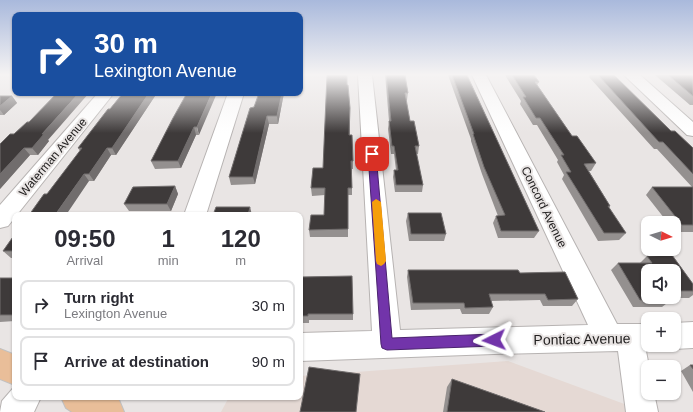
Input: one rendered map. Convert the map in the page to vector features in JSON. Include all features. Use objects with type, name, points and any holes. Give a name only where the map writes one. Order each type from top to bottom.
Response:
[{"type":"main road","points":[[0,364],[12,369]]},
{"type":"main road","points":[[84,400],[107,412]]},
{"type":"street","points":[[367,94],[387,344]]},
{"type":"street","name":"Concord Avenue","points":[[490,94],[629,338],[642,412]]},
{"type":"street","points":[[652,94],[693,132]]},
{"type":"street","name":"Waterman Avenue","points":[[0,220],[103,96]]},
{"type":"street","points":[[196,212],[235,96]]},
{"type":"street","points":[[681,336],[693,335]]},
{"type":"street","name":"Pontiac Avenue","points":[[303,347],[494,340],[629,338]]},
{"type":"street","points":[[13,412],[23,400]]},
{"type":"shaded area","points":[[508,361],[646,412],[221,412],[227,400],[303,400],[303,376]]},
{"type":"building","points":[[326,94],[349,94],[349,135],[352,135],[353,161],[351,161],[352,188],[348,188],[348,229],[309,230],[311,215],[324,215],[325,188],[311,188],[313,168],[323,168]]},
{"type":"building","points":[[388,94],[405,94],[410,121],[414,121],[419,146],[415,146],[423,185],[396,185],[394,170],[398,170],[394,146],[392,146],[389,121],[391,121]]},
{"type":"building","points":[[459,94],[476,94],[539,231],[501,231],[496,216],[505,215],[484,167]]},
{"type":"building","points":[[524,94],[543,94],[572,136],[577,136],[596,163],[584,164],[610,206],[608,206],[626,233],[604,233],[566,172],[571,172],[561,155],[564,155],[540,118],[536,118],[523,97],[526,97]]},
{"type":"building","points":[[616,94],[634,94],[671,131],[675,131],[693,148],[693,174],[663,142],[659,142]]},
{"type":"building","points":[[0,96],[12,96],[0,106]]},
{"type":"building","points":[[54,96],[76,96],[42,134],[44,134],[32,148],[24,148],[0,174],[0,144],[10,134],[14,134],[27,122],[29,122]]},
{"type":"building","points":[[121,96],[147,96],[112,148],[107,148],[89,174],[84,174],[57,212],[31,212],[44,194],[47,194],[82,148],[78,148],[108,109],[110,109]]},
{"type":"building","points":[[185,96],[211,96],[197,127],[194,127],[178,161],[151,161]]},
{"type":"building","points":[[258,96],[281,96],[277,116],[267,116],[253,177],[229,177],[250,108],[254,107]]},
{"type":"building","points":[[175,186],[167,204],[124,204],[133,187]]},
{"type":"building","points":[[652,187],[693,187],[693,225],[682,225],[681,216],[675,216]]},
{"type":"building","points":[[216,207],[250,207],[249,212],[214,212]]},
{"type":"building","points":[[408,213],[441,213],[446,234],[411,234]]},
{"type":"building","points":[[12,238],[12,251],[3,251]]},
{"type":"building","points":[[647,256],[673,256],[679,264],[641,264],[640,300],[618,263],[652,263]]},
{"type":"building","points":[[681,267],[693,284],[693,291],[681,291]]},
{"type":"building","points":[[408,270],[518,270],[520,273],[565,272],[578,299],[548,300],[545,294],[489,294],[493,307],[465,308],[464,303],[413,303]]},
{"type":"building","points":[[352,276],[353,314],[308,314],[308,316],[303,316],[303,277]]},
{"type":"building","points":[[0,278],[12,278],[12,315],[0,315]]},
{"type":"building","points":[[309,367],[360,374],[356,412],[300,412]]},
{"type":"building","points":[[452,379],[545,412],[447,412]]},
{"type":"slow traffic","points":[[376,202],[381,261]]},
{"type":"route","points":[[372,154],[387,344],[494,340]]}]
